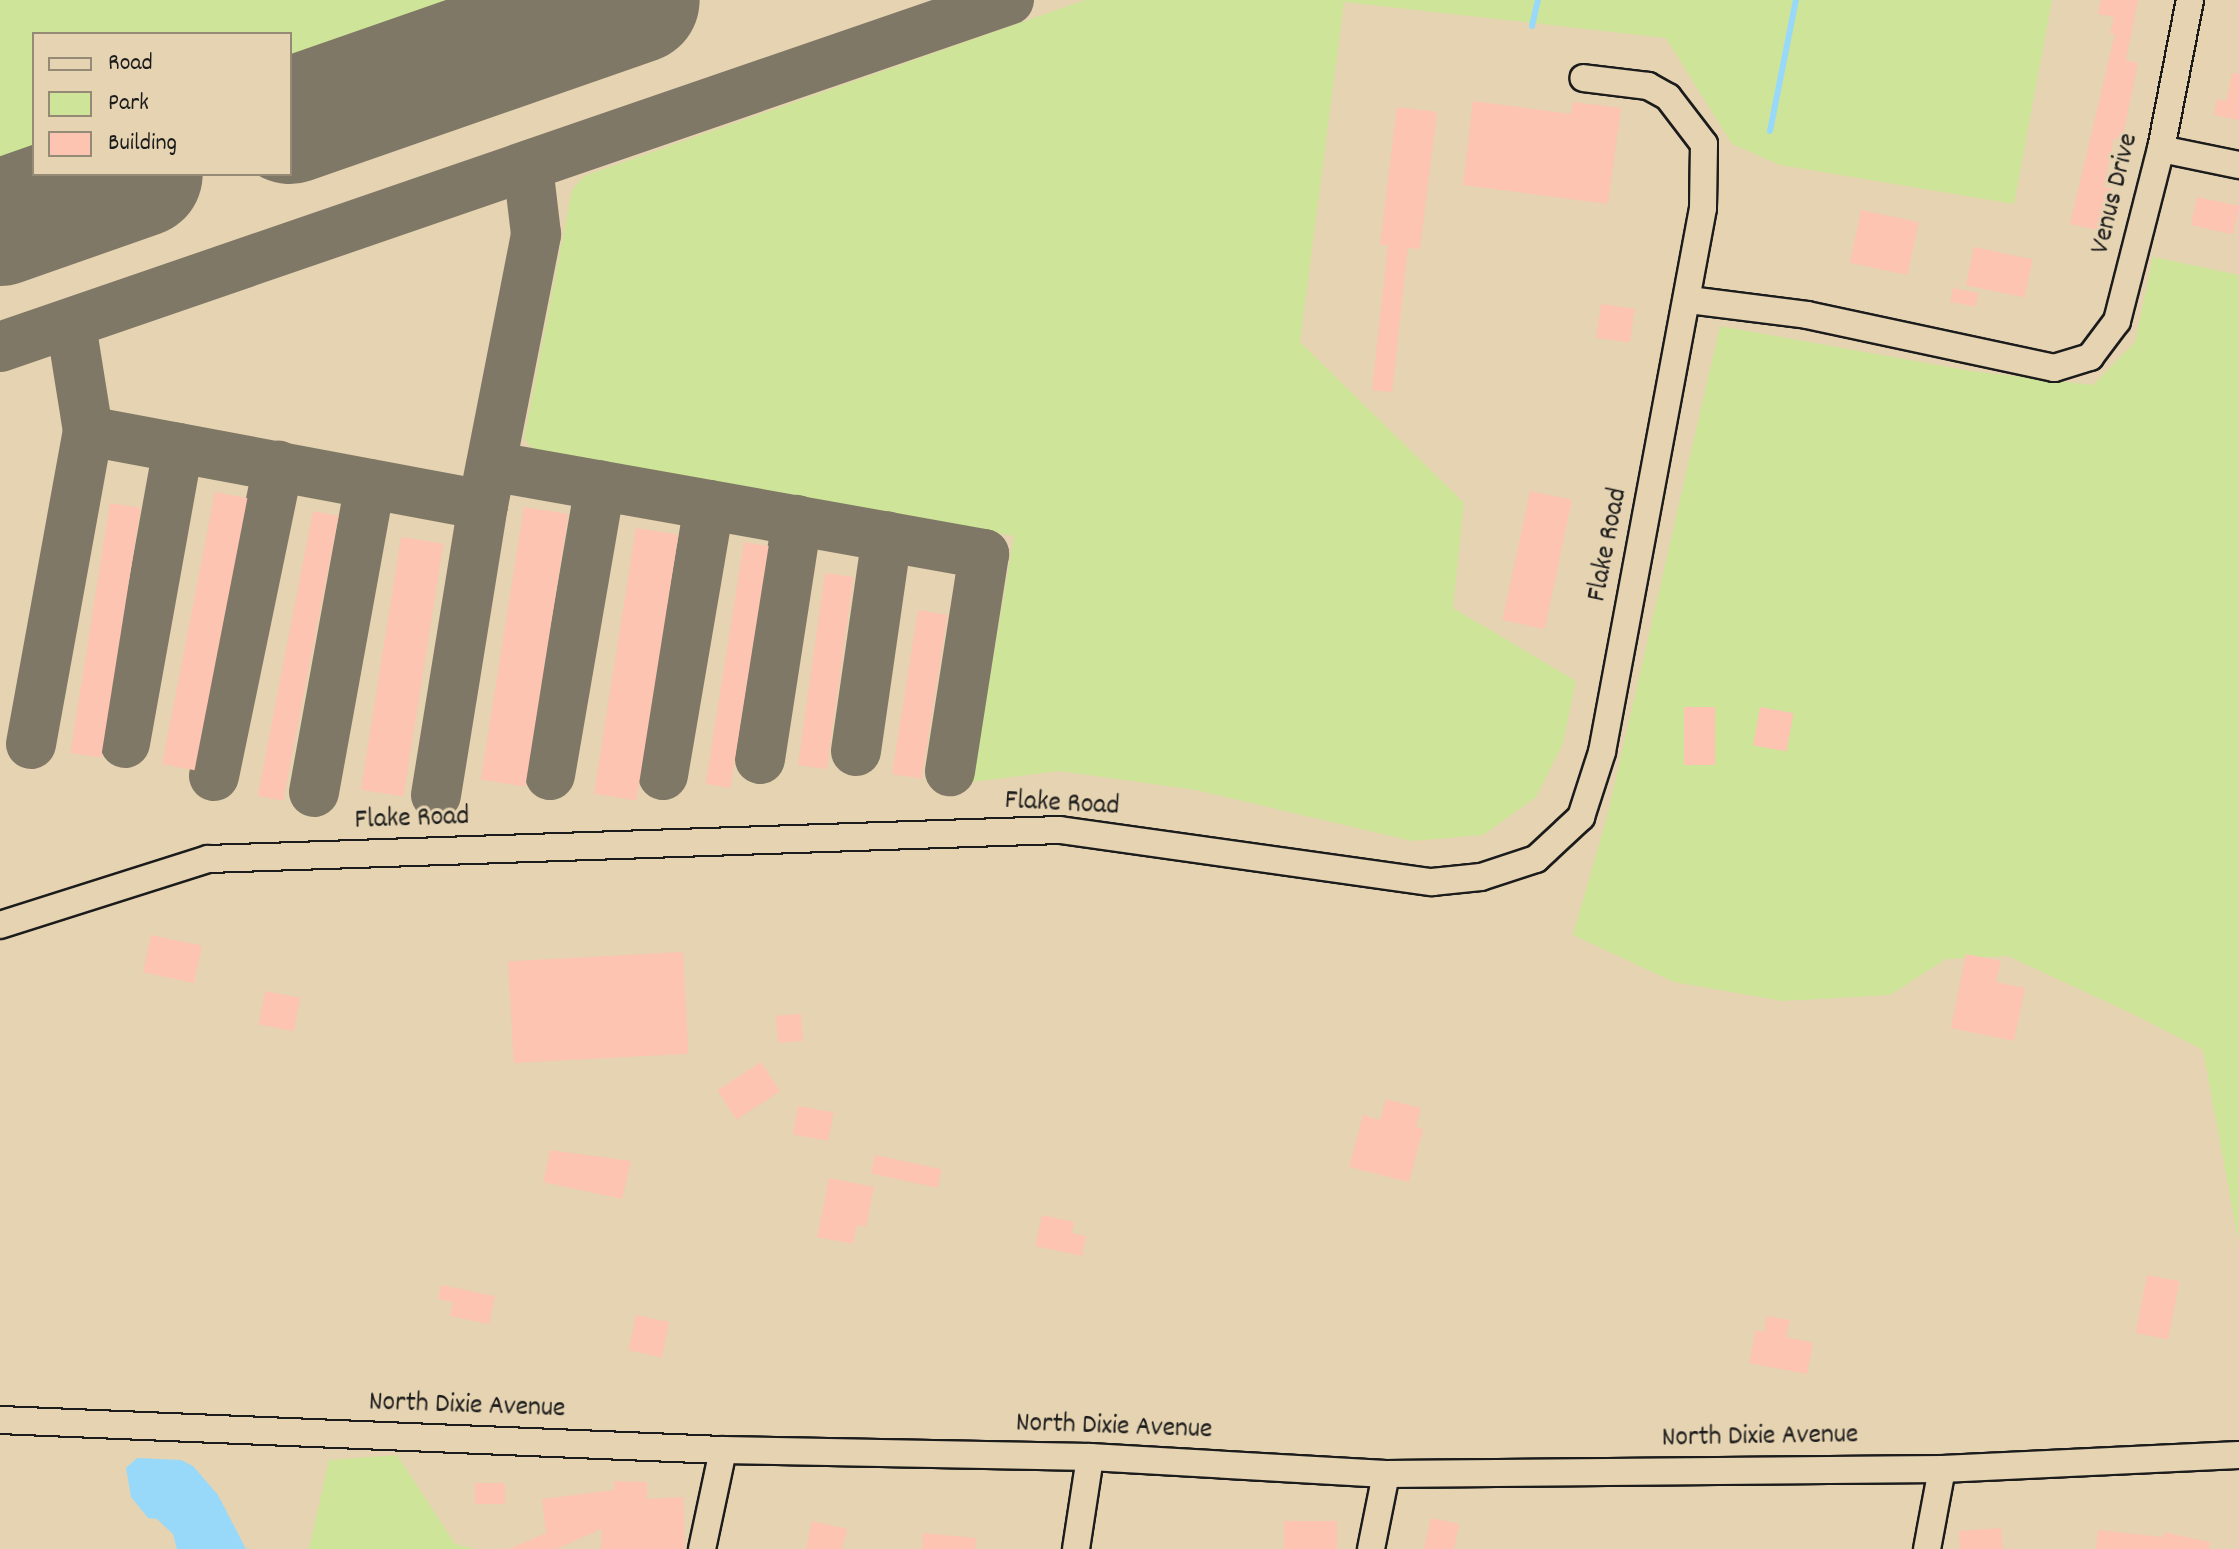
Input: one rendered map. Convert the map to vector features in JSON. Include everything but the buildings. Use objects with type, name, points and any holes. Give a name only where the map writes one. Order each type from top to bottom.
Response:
[{"type":"street","name":"Venus Drive","points":[[1689,300],[1807,315],[2054,368],[2090,357],[2117,321],[2161,149],[2190,0]]},
{"type":"street","name":"Flake Road","points":[[0,925],[208,859],[1060,830],[1432,882],[1481,877],[1536,859],[1581,817],[1602,752],[1689,300],[1703,208],[1704,144],[1668,97],[1648,86],[1583,78]]},
{"type":"street","points":[[2161,149],[2239,165]]},
{"type":"street","name":"North Dixie Avenue","points":[[0,1420],[723,1450],[1090,1457],[1386,1474],[1942,1469],[2233,1455]]},
{"type":"street","points":[[702,1549],[723,1450]]},
{"type":"street","points":[[1076,1549],[1090,1457]]},
{"type":"street","points":[[1927,1549],[1942,1469]]},
{"type":"street","points":[[1371,1549],[1386,1474]]},
{"type":"green space","points":[[0,0],[487,0],[292,68],[292,32],[32,32],[32,161],[0,172]]},
{"type":"green space","points":[[1085,0],[2052,0],[2014,204],[1780,165],[1732,144],[1666,38],[1344,2],[1300,342],[1464,503],[1453,608],[1576,681],[1563,743],[1536,797],[1483,835],[1412,841],[1196,790],[1059,771],[972,782],[1014,536],[537,454],[524,438],[572,190],[584,176]]},
{"type":"green space","points":[[2153,257],[2239,275],[2239,1245],[2203,1050],[2137,1016],[2008,956],[1946,959],[1890,995],[1783,1001],[1674,982],[1573,935],[1607,817],[1720,326],[1971,371],[2093,385],[2135,342]]},
{"type":"green space","points":[[397,1455],[455,1544],[476,1549],[309,1549],[329,1460]]},
{"type":"water","points":[[137,1458],[181,1460],[193,1466],[218,1495],[246,1549],[177,1549],[173,1534],[157,1519],[148,1518],[131,1497],[126,1468]]},
{"type":"waterway","points":[[1532,26],[1538,0]]},
{"type":"waterway","points":[[1770,131],[1796,0]]},
{"type":"taxiway","points":[[0,347],[1009,0]]},
{"type":"taxiway","points":[[436,795],[483,505],[536,234],[528,167]]},
{"type":"taxiway","points":[[31,744],[88,431],[71,325]]},
{"type":"taxiway","points":[[88,431],[483,505]]},
{"type":"taxiway","points":[[125,743],[178,448]]},
{"type":"taxiway","points":[[214,776],[278,466]]},
{"type":"taxiway","points":[[491,466],[984,554],[950,771]]},
{"type":"taxiway","points":[[314,792],[370,484]]},
{"type":"taxiway","points":[[550,775],[600,485]]},
{"type":"taxiway","points":[[663,775],[709,505]]},
{"type":"taxiway","points":[[760,759],[797,520]]},
{"type":"taxiway","points":[[856,751],[887,536]]},
{"type":"runway","points":[[292,120],[637,0]]},
{"type":"runway","points":[[0,223],[134,176]]}]
